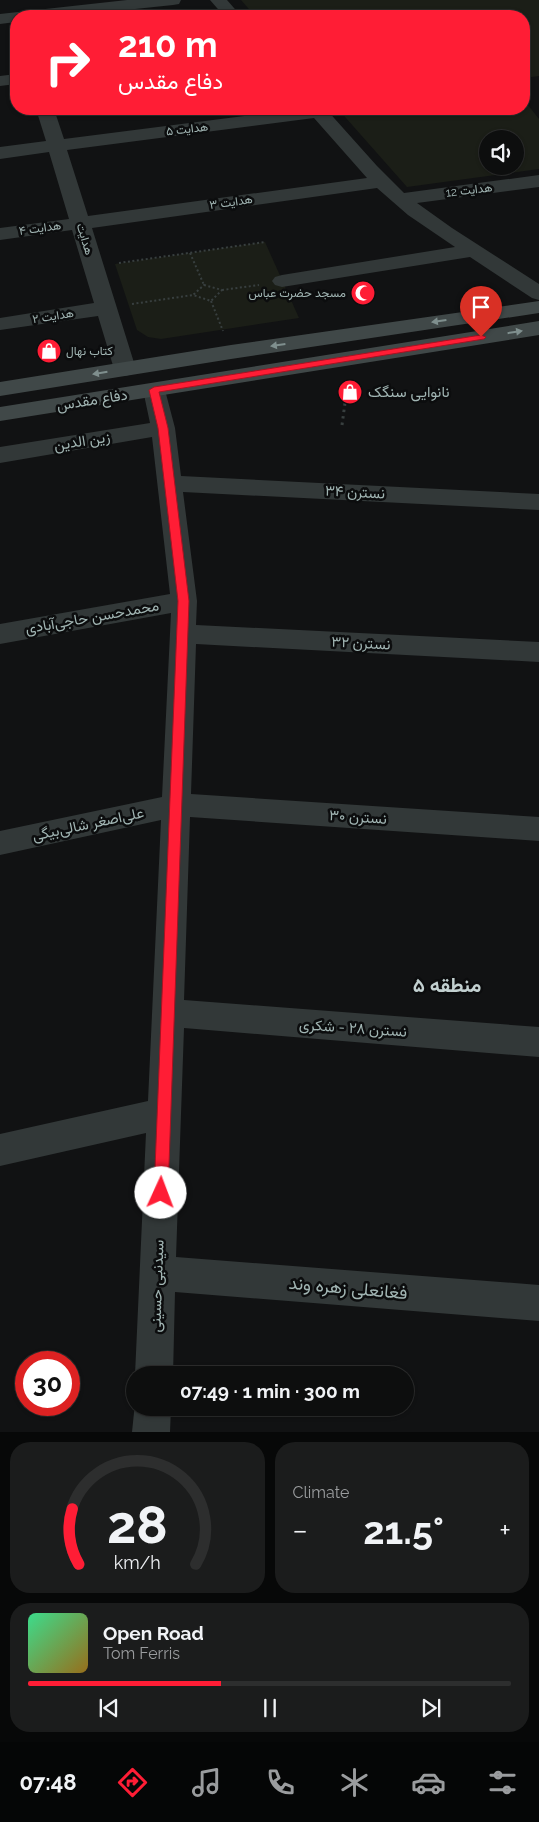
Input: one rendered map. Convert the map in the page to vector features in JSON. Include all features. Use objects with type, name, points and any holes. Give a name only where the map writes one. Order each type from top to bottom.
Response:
[{"type":"street","points":[[80,10],[173,0]]},
{"type":"street","points":[[218,0],[227,10]]},
{"type":"street","name":"هدایت","points":[[47,115],[125,370]]},
{"type":"street","name":"هدایت ۵","points":[[0,153],[281,115]]},
{"type":"street","points":[[321,115],[381,182],[400,199],[431,223],[516,275],[539,294]]},
{"type":"street","name":"هدایت 12","points":[[400,199],[539,181]]},
{"type":"street","name":"هدایت ۳","points":[[80,223],[381,182]]},
{"type":"street","name":"هدایت ۴","points":[[0,234],[80,223]]},
{"type":"street","points":[[282,281],[475,250]]},
{"type":"street","name":"دفاع مقدس","points":[[0,389],[539,306]]},
{"type":"street","name":"هدایت ۲","points":[[0,324],[106,308]]},
{"type":"street","name":"دفاع مقدس","points":[[0,414],[539,328]]},
{"type":"street","name":"سیدنبی حسینی","points":[[154,390],[163,428],[184,601],[154,1366]]},
{"type":"street","name":"زین الدین","points":[[0,455],[163,428]]},
{"type":"street","name":"نسترن ۳۴","points":[[170,483],[539,502]]},
{"type":"street","name":"محمدحسن حاجی‌آبادی","points":[[0,634],[184,601]]},
{"type":"street","name":"نسترن ۳۲","points":[[182,634],[539,652]]},
{"type":"street","name":"نسترن ۳۰","points":[[177,805],[539,830]]},
{"type":"street","name":"علی‌اصغر شالی‌بیگی","points":[[0,843],[177,805]]},
{"type":"street","name":"نسترن ۲۸ - شکری","points":[[168,1013],[539,1042]]},
{"type":"street","points":[[0,1150],[164,1114]]},
{"type":"street","name":"فغانعلی زهره وند","points":[[157,1273],[539,1303]]},
{"type":"street","points":[[151,1432],[152,1416]]},
{"type":"path","points":[[94,267],[265,242]]},
{"type":"path","points":[[190,253],[204,285]]},
{"type":"path","points":[[204,285],[222,290],[282,281]]},
{"type":"path","points":[[193,295],[204,285]]},
{"type":"path","points":[[210,301],[222,290]]},
{"type":"path","points":[[106,308],[193,295],[210,301],[231,352]]},
{"type":"path","points":[[342,425],[348,380]]},
{"type":"shaded area","points":[[241,0],[539,0],[539,76],[530,77],[530,10],[250,10]]},
{"type":"shaded area","points":[[530,108],[539,119],[539,169],[524,171],[524,130],[479,130],[479,175],[495,175],[407,187],[343,115],[530,115]]},
{"type":"shaded area","points":[[265,242],[299,318],[161,339],[148,337],[137,330],[115,264]]},
{"type":"place","name":"مسجد حضرت عباس","points":[[363,293]]},
{"type":"place","name":"کتاب نهال","points":[[49,351]]},
{"type":"place","name":"نانوایی سنگک","points":[[350,392]]},
{"type":"district","name":"منطقه ۵","points":[[447,985]]},
{"type":"route","points":[[161,1193],[184,601],[163,428],[154,390],[481,337]]}]
